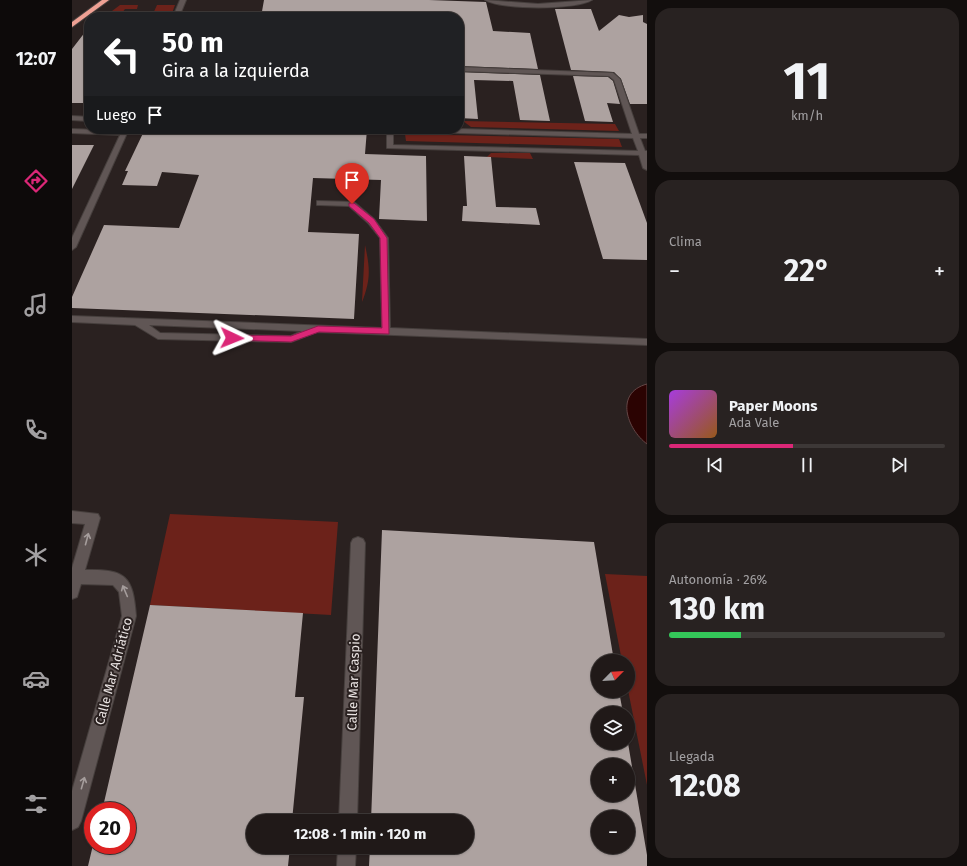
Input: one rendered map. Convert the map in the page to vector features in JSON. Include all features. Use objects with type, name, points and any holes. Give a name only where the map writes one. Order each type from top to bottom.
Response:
[{"type":"highway","points":[[90,12],[106,0]]},
{"type":"highway","points":[[72,25],[84,16]]},
{"type":"street","points":[[72,517],[93,518],[72,592]]},
{"type":"street","name":"Calle Mar Caspio","points":[[348,814],[358,543]]},
{"type":"street","name":"Calle Mar Adriático","points":[[72,821],[130,616],[128,593],[118,580],[110,576],[77,577]]},
{"type":"street","points":[[346,866],[347,854]]},
{"type":"lane","points":[[178,12],[183,0]]},
{"type":"lane","points":[[488,0],[514,4],[566,4],[589,0]]},
{"type":"lane","points":[[464,69],[611,74],[617,79],[636,136],[644,153],[647,168]]},
{"type":"lane","points":[[72,118],[84,119]]},
{"type":"lane","points":[[72,131],[84,131]]},
{"type":"lane","points":[[464,131],[647,136]]},
{"type":"lane","points":[[72,246],[123,134]]},
{"type":"lane","points":[[390,134],[389,147],[644,153]]},
{"type":"lane","points":[[320,203],[352,204],[371,221],[384,238],[386,332]]},
{"type":"lane","points":[[72,319],[647,342]]},
{"type":"lane","points":[[137,322],[158,336],[291,339],[318,329]]},
{"type":"shaded area","points":[[120,5],[138,5],[137,9],[125,9],[123,12],[111,12]]},
{"type":"shaded area","points":[[157,5],[175,5],[172,12],[154,12]]},
{"type":"shaded area","points":[[464,121],[615,124],[619,131],[471,127]]},
{"type":"shaded area","points":[[405,134],[619,139],[622,147],[406,141]]},
{"type":"shaded area","points":[[491,153],[530,153],[533,159],[487,157]]},
{"type":"shaded area","points":[[365,245],[369,274],[367,287],[362,302]]},
{"type":"shaded area","points":[[647,384],[647,444],[634,430],[627,412],[627,403],[630,395],[637,389]]},
{"type":"shaded area","points":[[170,514],[338,522],[331,615],[150,605]]},
{"type":"shaded area","points":[[605,574],[647,576],[647,785],[635,725],[635,706],[631,706],[630,698],[635,698],[635,654],[621,654]]},
{"type":"building","points":[[264,0],[429,0],[486,2],[493,31],[530,33],[538,69],[464,66],[464,12],[262,12]]},
{"type":"building","points":[[555,9],[591,9],[599,31],[619,15],[629,17],[643,15],[643,22],[647,24],[647,104],[630,104],[621,79],[614,72],[571,70]]},
{"type":"building","points":[[84,33],[84,103],[72,103],[72,49]]},
{"type":"building","points":[[464,72],[540,75],[550,121],[520,120],[513,81],[474,80],[478,119],[464,118]]},
{"type":"building","points":[[573,76],[608,77],[613,81],[620,104],[607,103],[613,122],[585,121]]},
{"type":"building","points":[[143,134],[367,134],[365,154],[426,156],[427,221],[379,219],[381,180],[313,178],[308,232],[359,234],[354,319],[72,308],[72,297],[104,225],[179,228],[199,175],[162,172],[157,186],[122,185],[128,171],[125,171]]},
{"type":"building","points":[[72,145],[94,145],[72,189]]},
{"type":"building","points":[[464,156],[491,157],[496,207],[536,208],[540,225],[462,221],[463,206],[467,206]]},
{"type":"building","points":[[574,162],[625,163],[647,223],[647,260],[603,259]]},
{"type":"building","points":[[382,530],[594,542],[613,654],[591,654],[591,698],[620,698],[622,706],[591,706],[591,750],[629,750],[631,758],[591,758],[591,802],[635,802],[635,784],[647,855],[647,866],[369,866],[370,854],[474,854],[474,814],[371,814]]},
{"type":"building","points":[[150,605],[303,613],[295,697],[304,697],[293,814],[246,814],[246,854],[289,854],[288,866],[88,866],[91,854],[136,854],[136,802],[104,802]]},
{"type":"route","points":[[232,338],[291,339],[318,329],[386,332],[384,238],[371,221],[352,204]]}]
